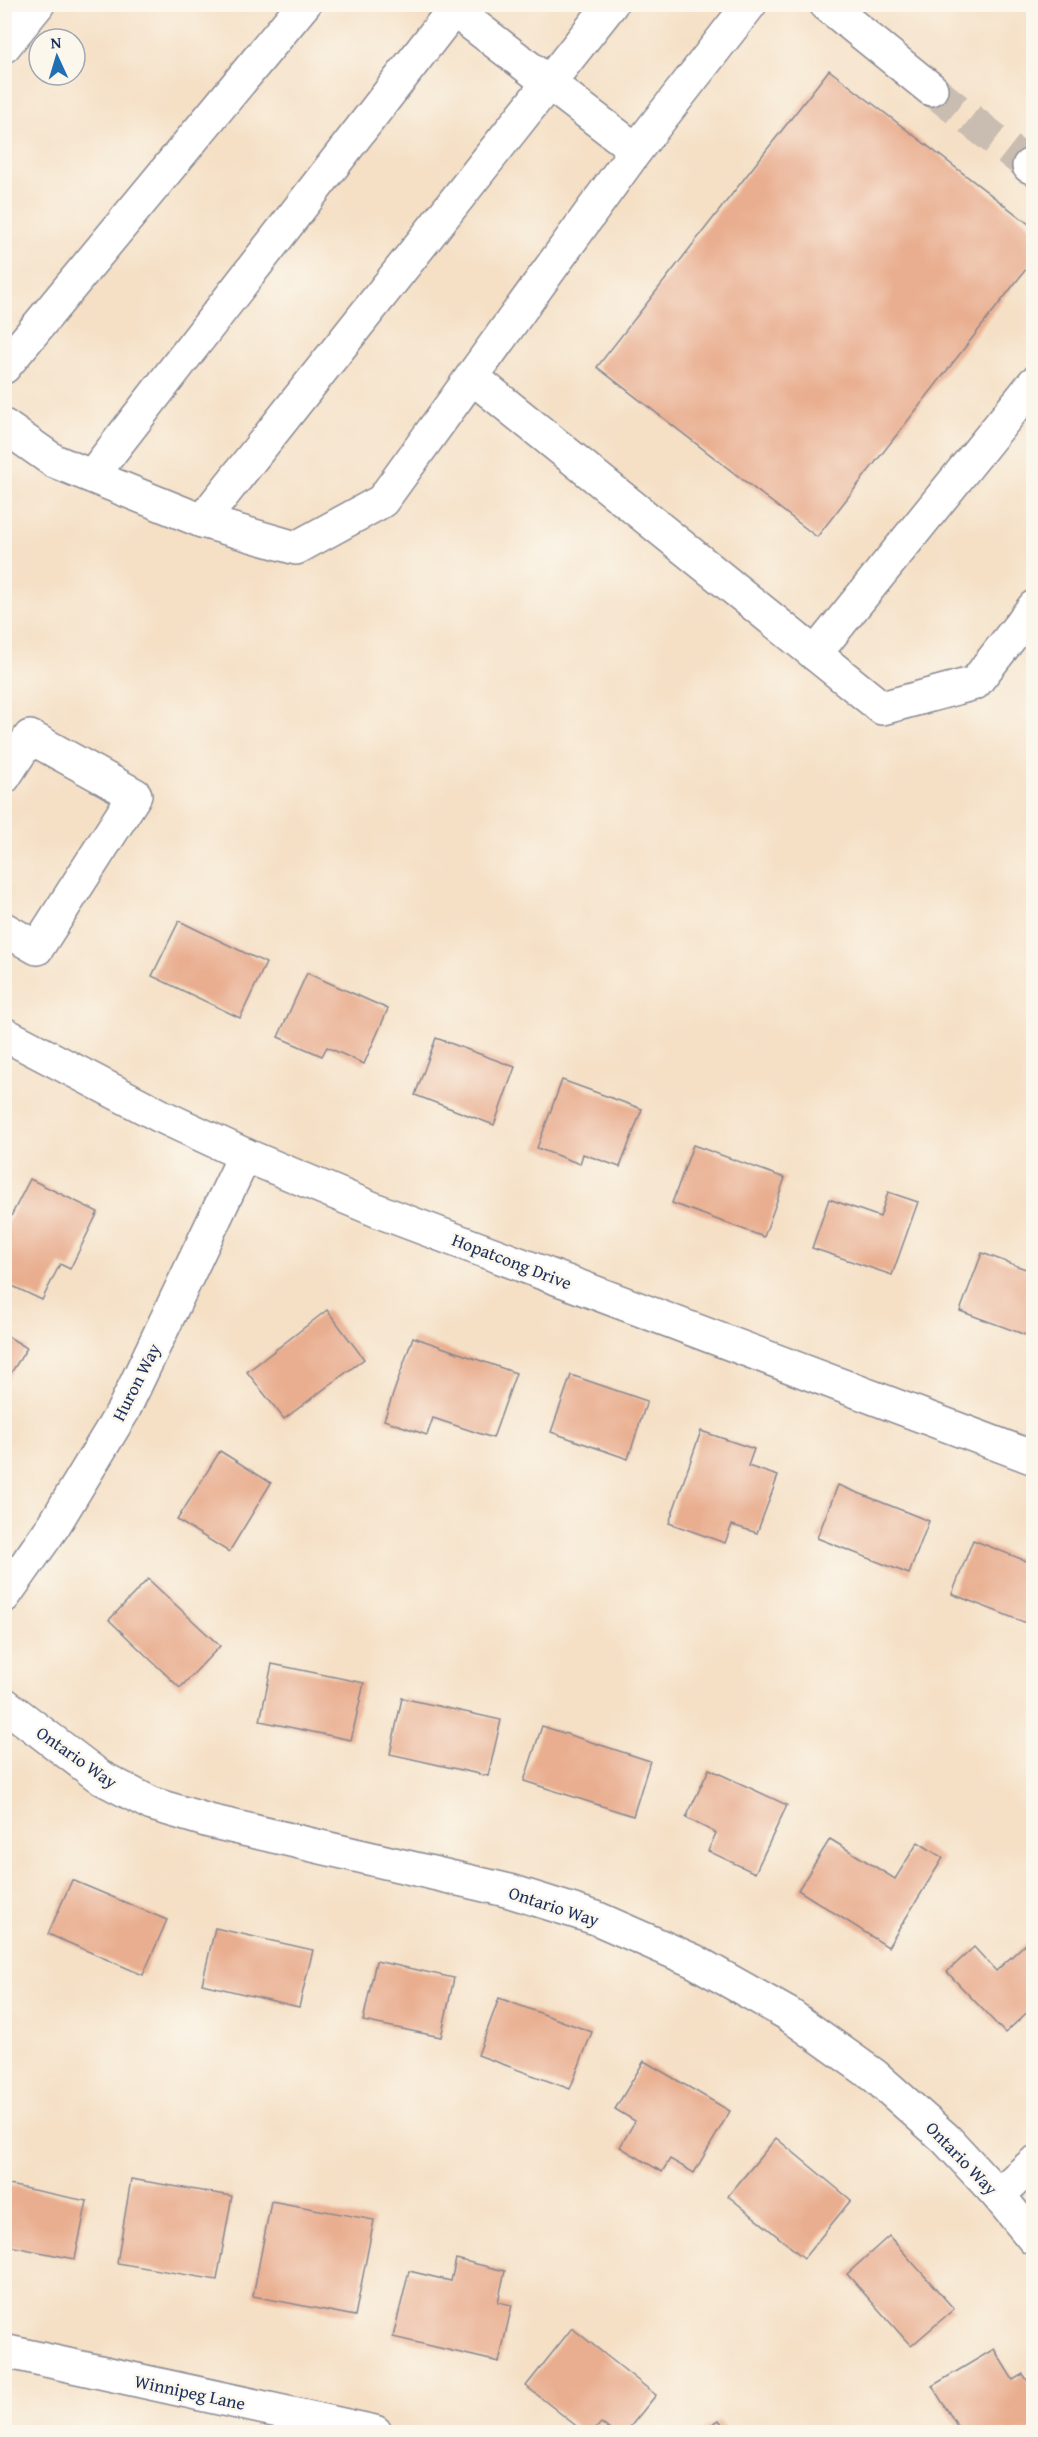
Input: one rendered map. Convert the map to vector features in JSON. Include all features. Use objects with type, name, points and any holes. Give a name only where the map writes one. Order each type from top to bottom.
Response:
[{"type":"street","points":[[4,46],[38,4]]},
{"type":"street","points":[[4,367],[304,4]]},
{"type":"street","points":[[202,521],[611,4]]},
{"type":"street","points":[[4,426],[54,461],[202,521],[296,548],[382,501],[636,150],[750,4]]},
{"type":"street","points":[[825,4],[931,89]]},
{"type":"street","points":[[92,476],[453,6],[549,84],[636,150]]},
{"type":"street","points":[[472,377],[882,708],[975,683],[1034,607]]},
{"type":"street","points":[[814,654],[1034,383]]},
{"type":"street","points":[[4,777],[30,737],[135,795],[37,948],[4,929]]},
{"type":"street","name":"Hopatcong Drive","points":[[4,1034],[161,1116],[245,1155],[381,1212],[1034,1458]]},
{"type":"street","name":"Huron Way","points":[[4,1596],[54,1525],[123,1411],[245,1155]]},
{"type":"street","name":"Ontario Way","points":[[4,1704],[100,1778],[152,1804],[208,1821],[510,1890],[596,1918],[694,1961],[788,2014],[875,2076],[946,2139],[998,2195],[1034,2239]]},
{"type":"street","points":[[998,2195],[1034,2163]]},
{"type":"street","name":"Winnipeg Lane","points":[[4,2351],[375,2433]]},
{"type":"building","points":[[829,70],[1034,228],[1034,259],[817,537],[597,367]]},
{"type":"building","points":[[179,921],[266,963],[240,1018],[152,976]]},
{"type":"building","points":[[307,973],[388,1009],[364,1064],[327,1047],[322,1056],[278,1037]]},
{"type":"building","points":[[436,1038],[515,1067],[494,1125],[415,1095]]},
{"type":"building","points":[[562,1080],[642,1109],[620,1167],[583,1154],[580,1164],[537,1148]]},
{"type":"building","points":[[693,1145],[785,1178],[764,1237],[672,1203]]},
{"type":"building","points":[[30,1179],[98,1212],[70,1269],[60,1264],[42,1300],[4,1282],[4,1230]]},
{"type":"building","points":[[888,1192],[918,1202],[892,1275],[812,1248],[829,1199],[880,1217]]},
{"type":"building","points":[[982,1253],[1034,1272],[1034,1338],[960,1311]]},
{"type":"building","points":[[327,1310],[364,1359],[284,1419],[247,1372]]},
{"type":"building","points":[[4,1334],[27,1348],[4,1384]]},
{"type":"building","points":[[413,1337],[516,1373],[493,1438],[433,1418],[427,1435],[384,1420]]},
{"type":"building","points":[[571,1375],[647,1401],[628,1459],[551,1432]]},
{"type":"building","points":[[701,1431],[754,1449],[748,1466],[778,1476],[757,1533],[732,1525],[725,1543],[669,1523]]},
{"type":"building","points":[[220,1451],[271,1483],[229,1552],[177,1520]]},
{"type":"building","points":[[838,1485],[929,1521],[909,1574],[817,1538]]},
{"type":"building","points":[[973,1540],[1034,1564],[1034,1626],[952,1594]]},
{"type":"building","points":[[148,1579],[220,1646],[180,1688],[109,1620]]},
{"type":"building","points":[[272,1664],[364,1683],[351,1740],[260,1721]]},
{"type":"building","points":[[402,1698],[501,1720],[488,1776],[390,1754]]},
{"type":"building","points":[[542,1726],[650,1761],[633,1816],[524,1781]]},
{"type":"building","points":[[709,1769],[787,1805],[755,1873],[708,1851],[716,1833],[686,1818]]},
{"type":"building","points":[[830,1839],[895,1879],[918,1842],[943,1858],[888,1947],[798,1890]]},
{"type":"building","points":[[72,1880],[167,1920],[143,1975],[48,1934]]},
{"type":"building","points":[[215,1928],[313,1950],[299,2007],[202,1984]]},
{"type":"building","points":[[1034,1936],[1034,2006],[1005,2033],[947,1972],[974,1947],[996,1971]]},
{"type":"building","points":[[376,1961],[454,1978],[441,2037],[363,2021]]},
{"type":"building","points":[[499,1998],[592,2032],[570,2089],[478,2055]]},
{"type":"building","points":[[644,2061],[730,2111],[694,2173],[670,2159],[662,2172],[620,2147],[635,2121],[615,2109]]},
{"type":"building","points":[[776,2138],[851,2200],[804,2258],[728,2196]]},
{"type":"building","points":[[131,2179],[232,2196],[217,2280],[117,2263]]},
{"type":"building","points":[[4,2184],[87,2201],[75,2259],[4,2245]]},
{"type":"building","points":[[271,2201],[374,2220],[355,2316],[253,2296]]},
{"type":"building","points":[[889,2236],[954,2309],[911,2346],[847,2274]]},
{"type":"building","points":[[456,2259],[505,2271],[498,2302],[512,2305],[499,2362],[393,2337],[409,2271],[451,2281]]},
{"type":"building","points":[[572,2328],[656,2395],[626,2432],[613,2432],[601,2423],[593,2432],[584,2432],[526,2386]]},
{"type":"building","points":[[994,2349],[1013,2380],[1023,2374],[1034,2390],[1034,2432],[961,2432],[932,2386]]},
{"type":"building","points":[[719,2420],[728,2432],[700,2432]]},
{"type":"tunnel","points":[[931,89],[1029,166]]}]
